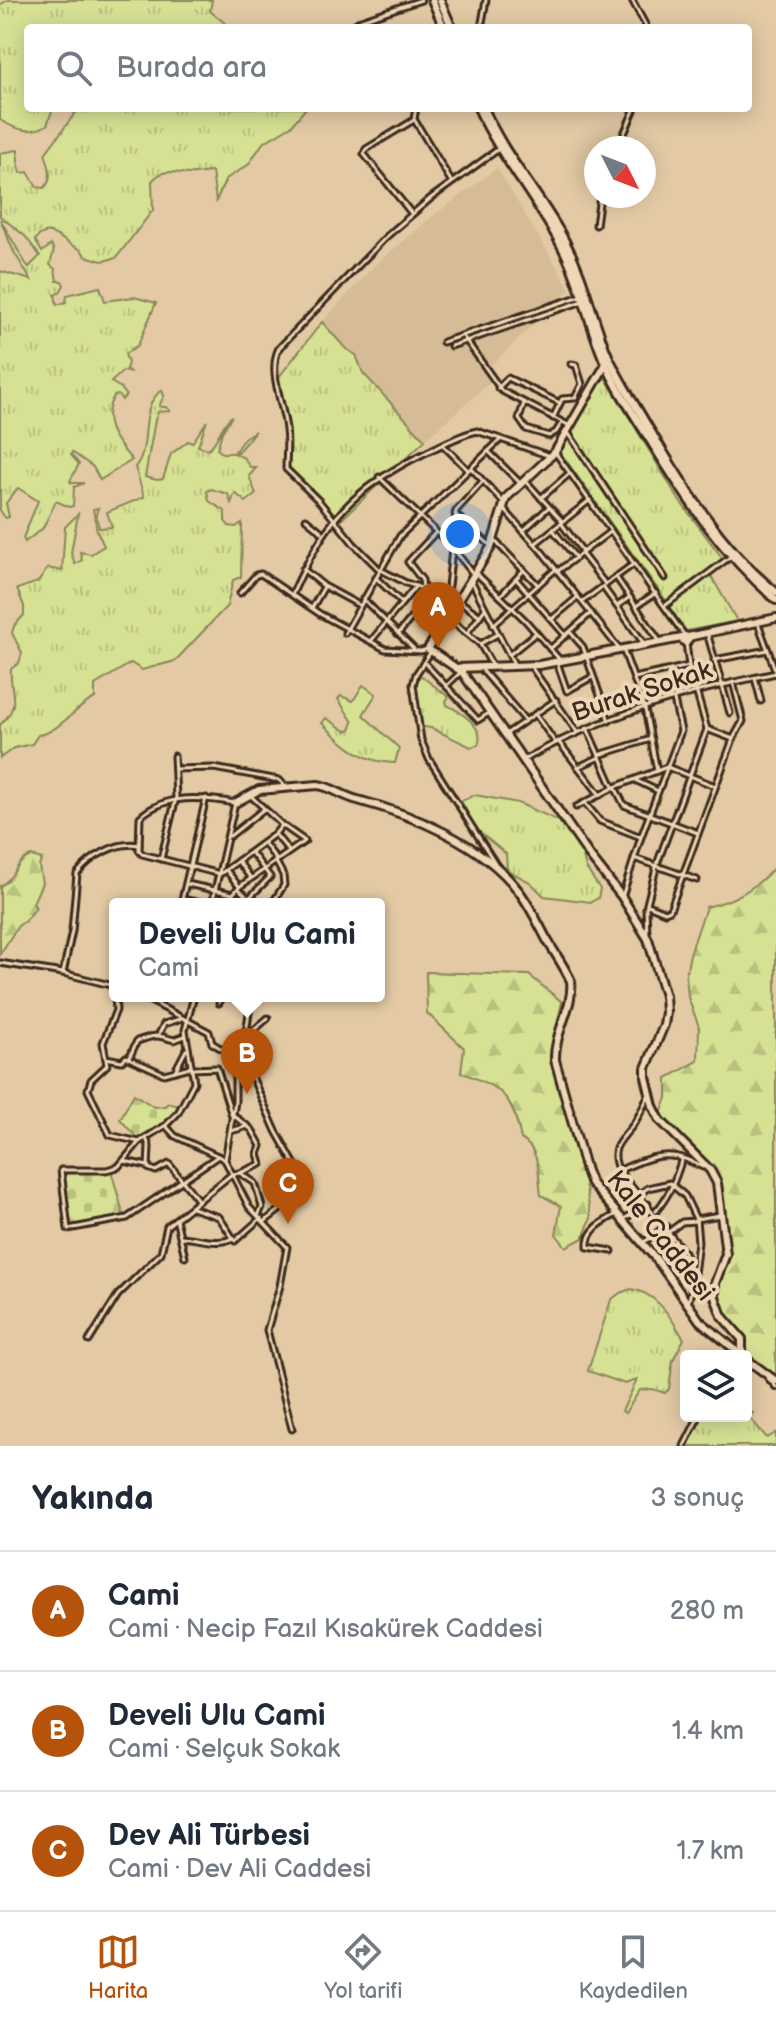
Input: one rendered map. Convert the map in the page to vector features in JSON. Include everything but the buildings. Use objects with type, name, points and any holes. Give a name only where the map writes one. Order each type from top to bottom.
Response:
[{"type":"street","points":[[355,24],[421,0]]},
{"type":"street","points":[[432,0],[442,24]]},
{"type":"street","points":[[440,0],[450,24]]},
{"type":"street","points":[[482,24],[486,0]]},
{"type":"street","points":[[632,0],[645,24]]},
{"type":"street","points":[[415,112],[414,120],[452,183]]},
{"type":"street","points":[[480,112],[558,239],[606,364],[679,487],[730,557],[776,600]]},
{"type":"street","points":[[486,112],[566,244],[606,352],[651,432],[730,548],[776,592]]},
{"type":"street","points":[[623,136],[633,112]]},
{"type":"street","points":[[412,214],[364,154],[366,149],[414,120]]},
{"type":"street","points":[[480,616],[458,600],[379,569],[286,469],[286,427],[277,382],[276,354],[342,280],[412,214],[500,148]]},
{"type":"street","points":[[596,225],[598,208]]},
{"type":"street","points":[[443,342],[582,299]]},
{"type":"street","points":[[451,346],[582,299]]},
{"type":"street","points":[[462,335],[498,388],[566,427],[665,578]]},
{"type":"street","points":[[553,418],[560,403],[565,398],[575,398],[582,384],[576,364],[571,364]]},
{"type":"street","points":[[497,867],[423,745],[413,688],[415,677],[447,617],[493,543],[504,506],[552,454],[606,364]]},
{"type":"street","points":[[498,388],[508,378],[560,403]]},
{"type":"street","points":[[524,403],[519,419],[526,429],[549,436],[566,427]]},
{"type":"street","points":[[292,595],[303,569],[334,518],[379,477],[477,431],[552,454],[570,473],[665,605],[685,639],[695,691],[707,729],[657,864],[647,904],[648,939],[666,1007],[664,1025],[646,1070],[654,1110],[707,1167],[719,1188],[725,1257],[715,1283],[715,1297],[722,1316],[741,1336],[744,1350]]},
{"type":"street","points":[[345,633],[400,536],[501,439]]},
{"type":"street","points":[[443,445],[483,481],[622,651],[645,709],[657,771]]},
{"type":"street","points":[[488,451],[541,498],[562,523],[645,645]]},
{"type":"street","points":[[541,498],[570,473]]},
{"type":"street","points":[[379,477],[452,547],[474,576],[500,596],[536,633],[559,663],[567,691],[592,677]]},
{"type":"street","points":[[447,596],[455,514],[459,505],[483,481]]},
{"type":"street","points":[[535,544],[590,500]]},
{"type":"street","points":[[523,531],[549,507]]},
{"type":"street","points":[[455,514],[493,543],[538,585]]},
{"type":"street","points":[[306,519],[323,533]]},
{"type":"street","points":[[553,530],[576,558]]},
{"type":"street","points":[[493,625],[538,585],[611,531]]},
{"type":"street","points":[[423,588],[422,580],[408,562],[436,532]]},
{"type":"street","points":[[665,605],[730,557]]},
{"type":"street","points":[[583,602],[635,563]]},
{"type":"street","points":[[303,569],[324,586],[359,605]]},
{"type":"street","points":[[500,596],[524,570]]},
{"type":"street","points":[[240,593],[260,574],[312,608],[389,651],[430,650],[460,670],[584,848],[622,897],[648,939]]},
{"type":"street","points":[[474,576],[485,609],[515,667]]},
{"type":"street","points":[[374,577],[402,603]]},
{"type":"street","points":[[616,577],[660,642]]},
{"type":"street","points":[[516,579],[552,619],[582,645],[609,721]]},
{"type":"street","points":[[312,608],[324,586]]},
{"type":"street","points":[[371,641],[416,586]]},
{"type":"street","points":[[398,634],[433,592]]},
{"type":"street","points":[[636,606],[656,593]]},
{"type":"street","points":[[552,619],[578,597]]},
{"type":"street","points":[[617,606],[630,597]]},
{"type":"street","points":[[363,599],[415,650]]},
{"type":"street","points":[[467,633],[485,609]]},
{"type":"street","points":[[550,649],[591,613]]},
{"type":"street","points":[[447,617],[480,644],[493,667]]},
{"type":"street","points":[[622,651],[759,626],[776,620]]},
{"type":"street","points":[[460,670],[532,668],[776,620]]},
{"type":"street","points":[[759,626],[776,673]]},
{"type":"street","points":[[509,655],[536,633]]},
{"type":"street","points":[[480,644],[498,634]]},
{"type":"street","points":[[708,636],[730,713]]},
{"type":"street","points":[[714,660],[768,650]]},
{"type":"street","points":[[424,662],[478,720],[490,712]]},
{"type":"street","points":[[446,686],[460,670],[559,663]]},
{"type":"street","points":[[633,679],[689,666]]},
{"type":"street","points":[[532,668],[577,732]]},
{"type":"street","points":[[483,671],[525,720]]},
{"type":"street","name":"Burak Sokak","points":[[524,760],[556,741],[587,728],[695,691],[776,673]]},
{"type":"street","points":[[755,678],[761,701]]},
{"type":"street","points":[[647,904],[668,912],[733,739],[743,721],[733,682]]},
{"type":"street","points":[[622,897],[681,730],[674,699]]},
{"type":"street","points":[[504,735],[556,700]]},
{"type":"street","points":[[535,714],[600,795]]},
{"type":"street","points":[[587,728],[622,804],[698,833]]},
{"type":"street","points":[[707,729],[733,739]]},
{"type":"street","points":[[578,767],[599,756],[651,739]]},
{"type":"street","points":[[161,859],[176,798],[174,756]]},
{"type":"street","points":[[576,807],[667,767],[715,786]]},
{"type":"street","points":[[175,769],[214,768],[279,780],[286,787]]},
{"type":"street","points":[[635,780],[658,791]]},
{"type":"street","name":"Kale Caddesi","points":[[235,803],[259,790],[324,786],[355,800],[395,810],[471,848],[497,867],[529,905],[570,978],[570,994],[556,1043],[557,1070],[587,1175],[704,1325],[735,1350]]},
{"type":"street","points":[[232,898],[239,887],[305,841],[248,794]]},
{"type":"street","points":[[213,898],[220,874],[235,803],[206,798],[176,798],[141,816],[139,845],[142,854],[220,874],[275,834],[282,825]]},
{"type":"street","points":[[183,898],[206,798]]},
{"type":"street","points":[[585,803],[600,821],[641,837]]},
{"type":"street","points":[[228,837],[264,809]]},
{"type":"street","points":[[275,834],[289,851]]},
{"type":"street","points":[[263,843],[283,875],[284,885],[276,898]]},
{"type":"street","points":[[63,973],[72,931],[77,874],[116,845],[139,845]]},
{"type":"street","points":[[226,870],[248,898],[270,877],[251,852]]},
{"type":"street","points":[[634,858],[697,880]]},
{"type":"street","points":[[238,861],[251,878]]},
{"type":"street","points":[[187,884],[233,894]]},
{"type":"street","points":[[0,963],[63,973],[109,985]]},
{"type":"street","points":[[115,1002],[116,1010],[104,1041],[105,1068],[91,1080],[89,1092],[110,1135],[139,1142]]},
{"type":"street","points":[[152,1002],[209,1032],[212,1043],[238,1059]]},
{"type":"street","points":[[192,1002],[185,1019],[185,1036],[193,1086],[178,1113],[166,1125],[139,1142],[124,1161],[109,1170],[61,1170],[68,1229],[127,1218],[218,1156]]},
{"type":"street","points":[[225,1160],[233,1117],[238,1059],[245,1039],[250,1002]]},
{"type":"street","points":[[245,1039],[268,1018]]},
{"type":"street","points":[[159,1034],[164,1024],[185,1019]]},
{"type":"street","points":[[129,1058],[137,1041],[159,1034],[174,1040],[185,1036]]},
{"type":"street","points":[[175,1071],[187,1049]]},
{"type":"street","points":[[191,1207],[219,1217],[235,1241],[261,1219],[308,1188],[276,1131],[241,1052]]},
{"type":"street","points":[[89,1341],[122,1289],[161,1253],[165,1229],[232,1174],[261,1164],[258,1154],[261,1146],[248,1126],[233,1117],[217,1068],[158,1073],[126,1057],[122,1061],[106,1058]]},
{"type":"street","points":[[649,1092],[633,1124],[618,1141],[615,1160],[619,1171],[670,1231],[687,1258],[694,1279]]},
{"type":"street","points":[[166,1125],[175,1136],[225,1160],[248,1205],[287,1247],[267,1330],[292,1429]]},
{"type":"street","points":[[231,1131],[248,1126]]},
{"type":"street","points":[[146,1138],[149,1146],[148,1166]]},
{"type":"street","points":[[619,1171],[655,1156],[682,1158],[707,1167]]},
{"type":"street","points":[[654,1212],[665,1201],[682,1158]]},
{"type":"street","points":[[124,1161],[156,1171],[169,1164],[199,1201]]},
{"type":"street","points":[[240,1173],[256,1185],[262,1209],[261,1219]]},
{"type":"street","points":[[639,1194],[663,1183],[673,1185],[685,1196],[696,1220],[698,1242],[688,1304]]},
{"type":"street","points":[[612,1251],[588,1247],[587,1240],[595,1229],[648,1204]]},
{"type":"street","points":[[670,1231],[682,1222],[720,1215]]},
{"type":"street","points":[[176,1219],[185,1257]]},
{"type":"street","points":[[643,1243],[666,1226]]},
{"type":"street","points":[[655,1234],[665,1251]]},
{"type":"street","points":[[181,1237],[222,1243],[233,1238]]},
{"type":"street","name":"Kale Caddesi","points":[[752,1364],[776,1381]]},
{"type":"street","points":[[766,1376],[776,1387]]},
{"type":"street","points":[[684,1446],[696,1422]]},
{"type":"shaded area","points":[[497,168],[570,289],[484,372],[492,381],[425,440],[363,373],[356,355],[346,349],[322,322],[375,265]]},
{"type":"green space","points":[[8,0],[212,0],[210,11],[226,24],[24,24],[24,112],[52,112],[47,125],[35,130],[23,130],[0,120],[0,5]]},
{"type":"green space","points":[[76,112],[303,112],[291,126],[263,143],[248,165],[226,179],[216,201],[212,172],[170,172],[156,177],[152,181],[153,210],[116,258],[102,261],[85,256],[52,233],[44,233],[35,240],[42,252],[51,245],[54,250],[50,265],[55,269],[57,281],[62,281],[64,285],[55,295],[57,305],[66,302],[67,295],[100,287],[105,301],[134,297],[156,303],[138,345],[125,354],[126,369],[131,373],[123,371],[111,382],[126,395],[122,400],[118,395],[114,396],[110,405],[111,430],[132,460],[100,480],[93,467],[72,452],[79,464],[70,481],[84,483],[74,487],[73,506],[56,501],[43,528],[25,542],[23,538],[38,501],[18,488],[6,503],[9,517],[5,518],[0,510],[0,271],[31,280],[14,252],[0,219],[29,267],[40,256],[25,236],[0,216],[0,153],[18,150],[21,173],[28,172],[37,187],[44,188],[50,176],[45,154]]},
{"type":"green space","points":[[322,322],[346,349],[356,355],[363,373],[425,440],[341,520],[289,469],[290,432],[279,377]]},
{"type":"green space","points":[[602,379],[606,379],[679,500],[723,559],[667,602],[560,452]]},
{"type":"green space","points":[[162,390],[164,396],[159,406],[170,411],[158,412],[145,477],[163,479],[171,454],[188,441],[192,443],[207,421],[198,446],[208,449],[232,416],[222,432],[217,449],[222,453],[234,453],[244,438],[255,431],[236,454],[244,458],[250,467],[257,467],[249,476],[256,494],[246,502],[235,493],[231,503],[228,494],[211,489],[207,491],[209,501],[225,511],[225,521],[229,526],[236,527],[242,523],[241,577],[233,580],[227,606],[175,661],[142,670],[131,663],[95,685],[95,698],[59,725],[38,735],[32,744],[14,748],[0,758],[0,725],[13,704],[11,669],[19,663],[22,653],[12,633],[24,615],[17,589],[38,582],[48,568],[62,571],[65,527],[78,514],[71,553],[75,564],[82,560],[80,552],[91,554],[104,546],[97,531],[93,509],[98,508],[99,528],[112,527],[107,512],[144,497],[135,467],[143,448],[150,406]]},
{"type":"green space","points":[[710,574],[737,621],[686,631],[668,605]]},
{"type":"green space","points":[[416,672],[449,697],[447,705],[465,716],[475,727],[480,739],[478,745],[471,747],[431,728],[416,726],[411,687]]},
{"type":"green space","points":[[363,685],[376,694],[363,715],[399,748],[395,763],[363,756],[322,723],[326,718],[346,731],[350,730],[353,722],[338,699],[341,696],[353,701]]},
{"type":"green space","points":[[475,795],[518,803],[559,821],[581,850],[586,868],[600,889],[598,898],[591,902],[544,896],[530,882],[507,870],[506,854],[477,830],[461,801]]},
{"type":"green space","points":[[31,856],[42,859],[39,866],[42,883],[33,903],[36,908],[18,926],[0,954],[0,886]]},
{"type":"green space","points":[[776,865],[776,1381],[752,1360],[752,1350],[746,1350],[744,1338],[726,1318],[718,1301],[717,1283],[728,1257],[720,1185],[660,1116],[667,1098],[667,1078],[698,1061],[699,1027],[688,997],[686,975],[706,907],[745,892]]},
{"type":"green space","points":[[426,972],[529,975],[562,1002],[550,1056],[585,1183],[591,1218],[583,1238],[566,1247],[556,1234],[561,1206],[541,1195],[535,1156],[521,1139],[508,1101],[495,1088],[461,1072],[464,1048],[427,1013]]},
{"type":"green space","points":[[134,1094],[154,1107],[168,1103],[179,1106],[164,1123],[137,1138],[120,1119]]},
{"type":"green space","points":[[111,1170],[124,1217],[69,1225],[63,1171]]},
{"type":"green space","points":[[631,1289],[656,1301],[684,1339],[673,1360],[669,1389],[665,1393],[653,1389],[640,1390],[625,1413],[622,1411],[637,1380],[625,1384],[588,1371],[611,1300]]},
{"type":"green space","points":[[752,1420],[767,1438],[776,1433],[776,1446],[688,1446],[699,1422]]},
{"type":"place","name":"Cami","points":[[438,648]]},
{"type":"place","name":"Develi Ulu Cami","points":[[247,1094]]},
{"type":"place","name":"Dev Ali Türbesi","points":[[288,1224]]}]
